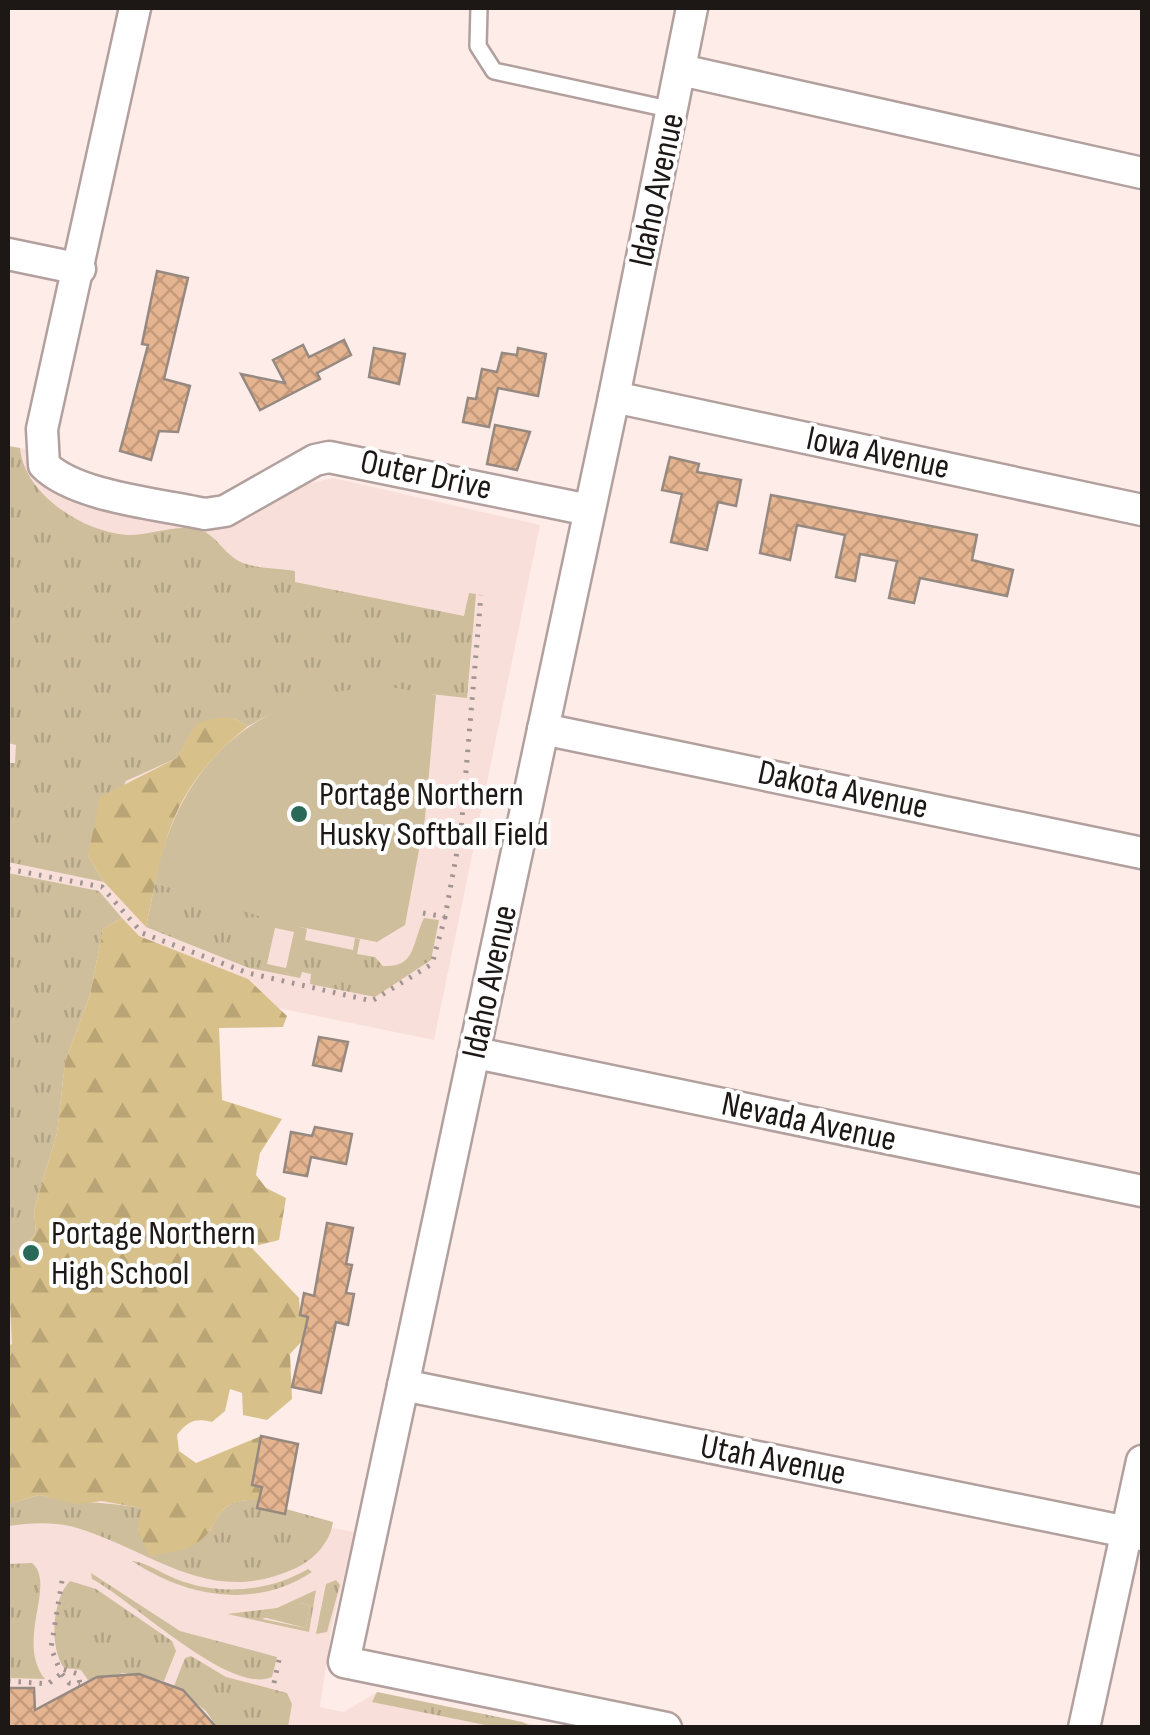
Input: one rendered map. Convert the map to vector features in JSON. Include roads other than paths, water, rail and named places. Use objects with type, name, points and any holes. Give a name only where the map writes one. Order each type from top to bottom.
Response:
[{"type":"street","points":[[8,254],[80,269],[135,8]]},
{"type":"street","name":"Idaho Avenue","points":[[666,1728],[344,1662],[476,1053],[692,8]]},
{"type":"street","points":[[681,70],[1142,172]]},
{"type":"street","name":"Outer Drive","points":[[80,269],[42,429],[44,465],[56,478],[204,514],[226,511],[315,460],[329,458],[589,510]]},
{"type":"street","name":"Iowa Avenue","points":[[614,397],[1142,510]]},
{"type":"street","name":"Dakota Avenue","points":[[543,730],[1142,853]]},
{"type":"street","name":"Nevada Avenue","points":[[476,1053],[1142,1192]]},
{"type":"street","name":"Utah Avenue","points":[[403,1385],[1136,1533]]},
{"type":"street","points":[[1084,1728],[1136,1533],[1142,1461]]},
{"type":"lane","points":[[479,8],[478,46],[494,72],[673,110]]},
{"type":"place","name":"Portage Northern Husky Softball Field","points":[[299,814]]},
{"type":"place","name":"Portage Northern High School","points":[[31,1253]]}]
